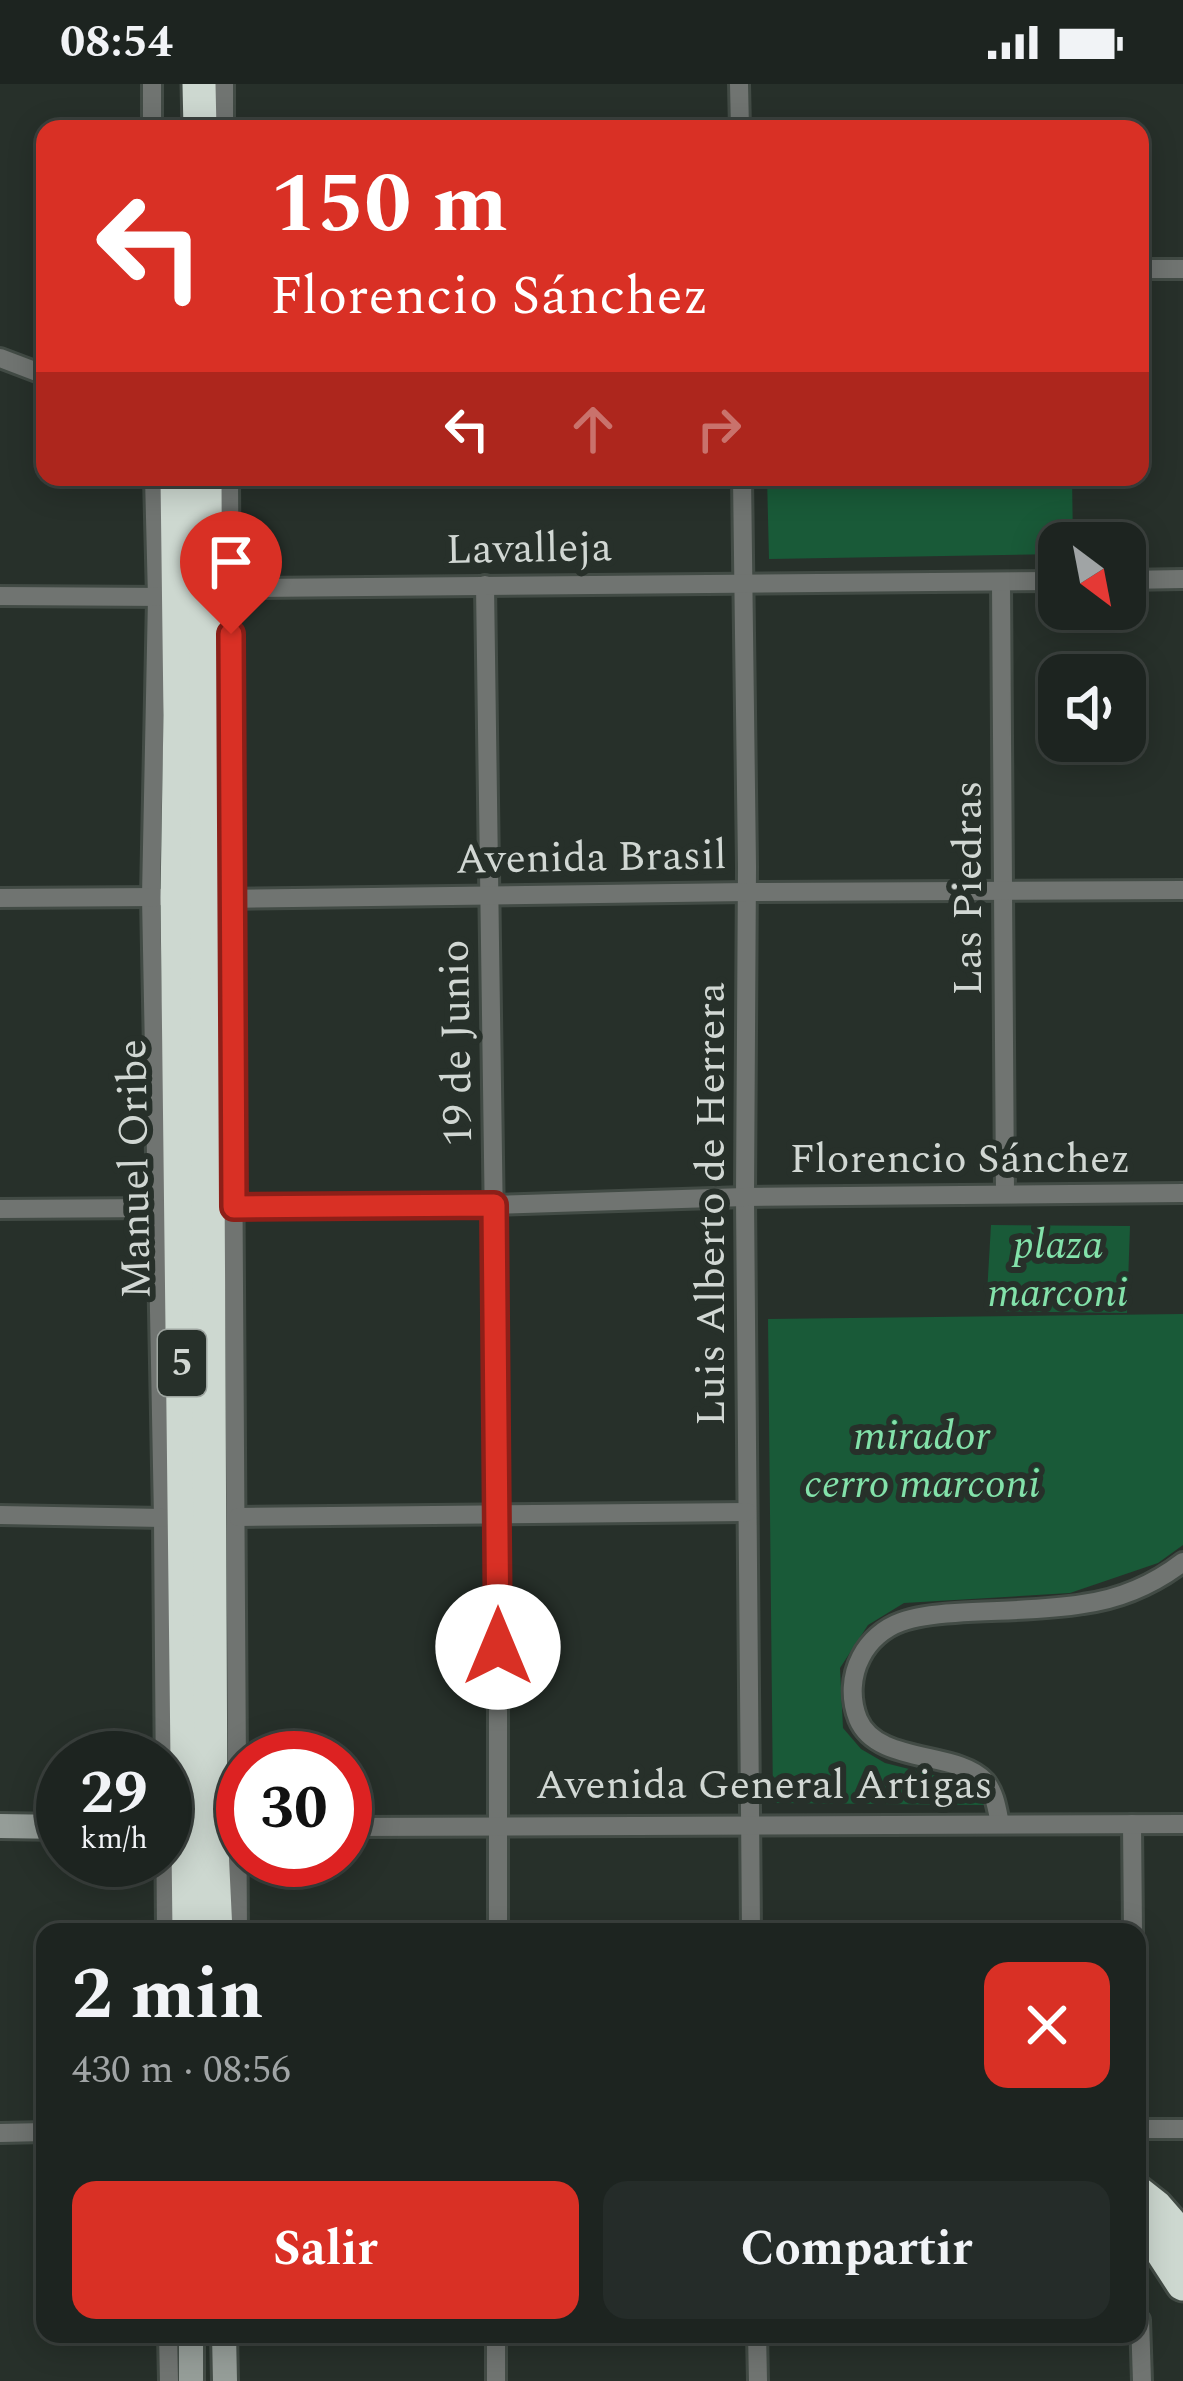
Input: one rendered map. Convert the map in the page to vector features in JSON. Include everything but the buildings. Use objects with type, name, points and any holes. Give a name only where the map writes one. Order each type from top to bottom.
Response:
[{"type":"highway","points":[[178,84],[178,120]]},
{"type":"highway","points":[[199,84],[200,120]]},
{"type":"highway","name":"Manuel Oribe","points":[[179,486],[193,594]]},
{"type":"highway","name":"Manuel Oribe","points":[[204,486],[193,594],[191,898],[202,1828],[215,1923]]},
{"type":"highway","name":"Manuel Oribe","points":[[190,1923],[202,1828]]},
{"type":"highway","points":[[1146,2199],[1183,2238]]},
{"type":"highway","points":[[1146,2232],[1183,2284]]},
{"type":"main road","points":[[0,1826],[36,1827]]},
{"type":"main road","points":[[191,2343],[191,2381]]},
{"type":"main road","points":[[225,2343],[225,2381]]},
{"type":"street","points":[[152,84],[152,120]]},
{"type":"street","points":[[224,84],[224,120]]},
{"type":"street","points":[[739,84],[740,120]]},
{"type":"street","points":[[1149,269],[1183,269]]},
{"type":"street","points":[[0,358],[36,372]]},
{"type":"street","points":[[157,486],[193,594],[191,898],[158,1208],[163,1518],[202,1828],[169,1923]]},
{"type":"street","name":"Manuel Oribe","points":[[226,486],[193,594],[191,898],[234,1207],[238,1517],[202,1828],[235,1923]]},
{"type":"street","name":"Luis Alberto de Herrera","points":[[742,486],[752,1923]]},
{"type":"street","points":[[1146,580],[1183,579]]},
{"type":"street","name":"Lavalleja","points":[[0,596],[485,585],[1038,581]]},
{"type":"street","name":"Las Piedras","points":[[1001,582],[1005,1194]]},
{"type":"street","name":"19 de Junio","points":[[485,585],[498,1923]]},
{"type":"street","name":"Avenida Brasil","points":[[0,898],[1183,890]]},
{"type":"street","name":"Florencio Sánchez","points":[[234,1207],[1183,1193]]},
{"type":"street","points":[[0,1209],[158,1208]]},
{"type":"street","points":[[238,1517],[747,1512]]},
{"type":"street","points":[[0,1515],[163,1518]]},
{"type":"street","points":[[1000,1823],[991,1790],[982,1778],[900,1751],[871,1738],[862,1727],[853,1692],[855,1669],[866,1647],[885,1629],[904,1620],[1115,1598],[1146,1586],[1183,1562]]},
{"type":"street","points":[[1132,1824],[1133,1923]]},
{"type":"street","name":"Avenida General Artigas","points":[[372,1826],[1183,1825]]},
{"type":"street","points":[[1146,2129],[1183,2129]]},
{"type":"street","points":[[0,2133],[36,2132]]},
{"type":"street","points":[[168,2343],[169,2381]]},
{"type":"street","points":[[496,2343],[496,2381]]},
{"type":"street","points":[[758,2343],[758,2381]]},
{"type":"street","points":[[1140,2343],[1142,2381]]},
{"type":"green space","points":[[767,486],[1072,486],[1073,522],[1038,522],[1038,554],[769,559]]},
{"type":"green space","name":"plaza marconi","points":[[991,1225],[1130,1226],[1127,1313],[986,1311]]},
{"type":"green space","name":"mirador cerro marconi","points":[[1183,1314],[1183,1545],[1158,1563],[1070,1593],[904,1603],[868,1625],[840,1668],[843,1728],[861,1749],[885,1763],[973,1785],[985,1805],[773,1803],[768,1319]]},
{"type":"route","points":[[231,634],[234,1207],[494,1205],[498,1647]]}]
